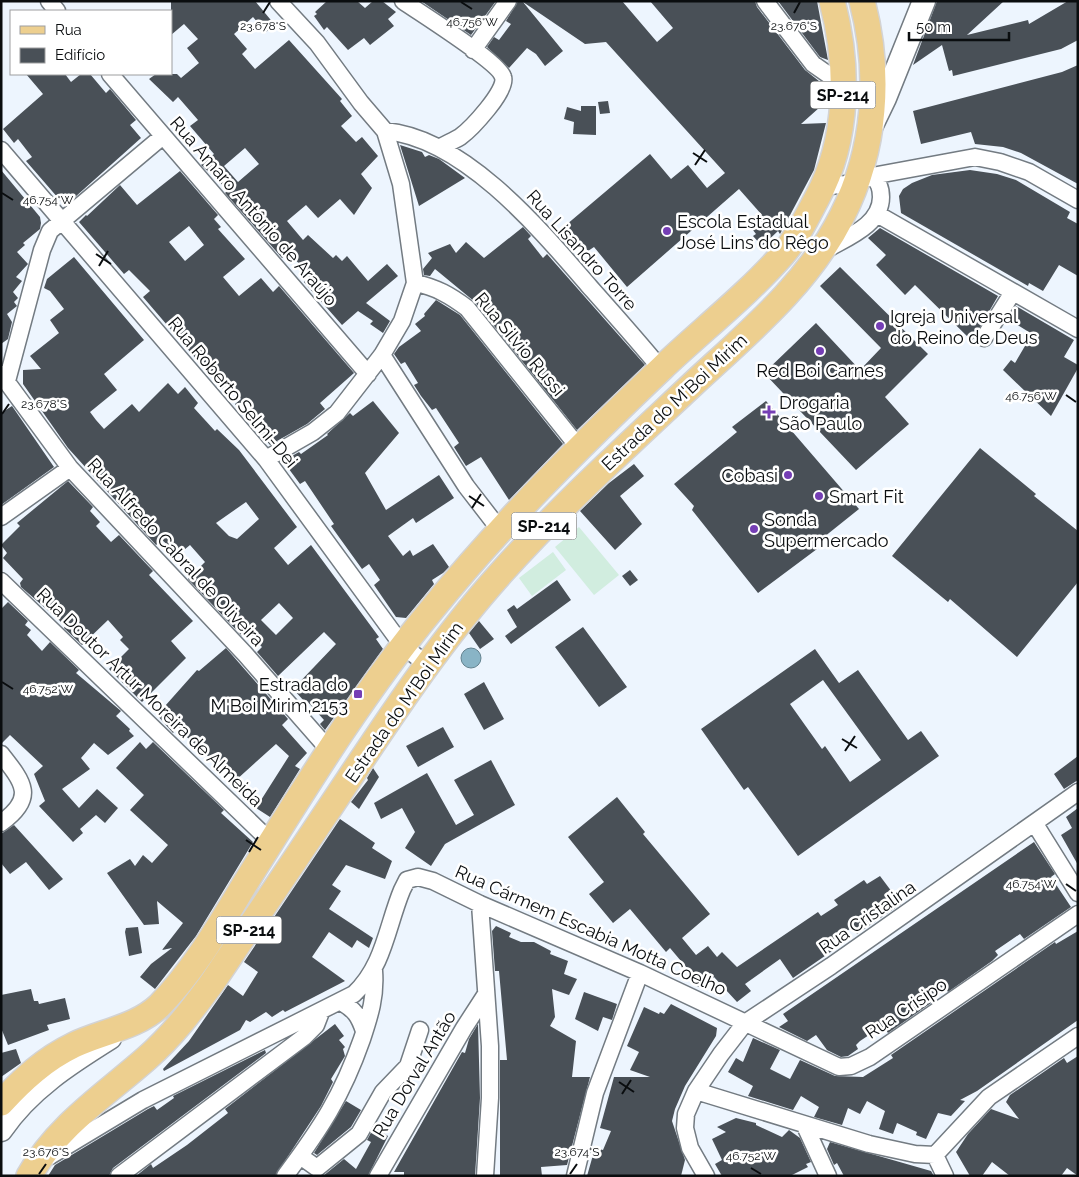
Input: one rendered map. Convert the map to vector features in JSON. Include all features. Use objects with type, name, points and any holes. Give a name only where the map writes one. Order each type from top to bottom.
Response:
[{"type":"main road","name":"Estrada do M'Boi Mirim","points":[[1,1103],[39,1065],[74,1044],[140,1019],[155,1010],[181,981],[227,914],[271,842],[402,645],[500,530],[661,369],[786,251],[823,187],[834,158],[841,126],[843,84],[841,51],[832,1]]},
{"type":"main road","name":"Estrada do M'Boi Mirim","points":[[32,1170],[67,1125],[148,1057],[185,1020],[248,930],[426,664],[499,576],[558,511],[758,324],[794,286],[822,252],[865,178],[874,73],[862,1]]},
{"type":"main road","points":[[870,128],[885,98],[924,1]]},
{"type":"main road","points":[[1,1130],[37,1089],[80,1057],[140,1019]]},
{"type":"street","points":[[266,459],[313,432],[336,413],[382,355],[402,322],[415,283],[401,184],[385,131],[361,103],[316,43],[278,1]]},
{"type":"street","points":[[402,1],[473,50],[497,68],[503,76],[504,83],[499,94],[473,125],[461,136],[440,148]]},
{"type":"street","points":[[473,50],[508,1]]},
{"type":"street","points":[[765,1],[813,64],[843,84]]},
{"type":"street","name":"Rua Amaro Antônio de Araújo","points":[[111,75],[368,374]]},
{"type":"street","name":"Rua Lisandro Torre","points":[[385,131],[401,132],[440,148],[511,200],[542,231],[661,369]]},
{"type":"street","points":[[4,378],[42,250],[50,231],[163,136]]},
{"type":"street","name":"Rua Roberto Selmi-Dei","points":[[1,150],[266,459],[402,645],[426,664]]},
{"type":"street","points":[[823,187],[975,157],[1000,162],[1029,172],[1078,200]]},
{"type":"street","points":[[822,252],[866,226],[877,214],[881,204],[881,188],[865,178]]},
{"type":"street","points":[[877,214],[1078,329]]},
{"type":"street","name":"Rua Silvio Russi","points":[[415,283],[433,287],[467,308],[580,449]]},
{"type":"street","points":[[984,338],[1013,292]]},
{"type":"street","points":[[382,355],[466,486],[500,530]]},
{"type":"street","name":"Rua Alfredo Cabral de Oliveira","points":[[4,378],[70,468],[245,654],[330,752]]},
{"type":"street","points":[[1,517],[70,468]]},
{"type":"street","name":"Rua Doutor Artur Moreira de Almeida","points":[[1,581],[271,842]]},
{"type":"street","points":[[1,754],[20,778],[24,798],[16,812],[1,823]]},
{"type":"street","name":"Rua Cristalina","points":[[706,1176],[690,1148],[685,1128],[686,1114],[696,1091],[721,1054],[746,1023],[831,966],[1078,792]]},
{"type":"street","points":[[1035,824],[1078,892]]},
{"type":"street","name":"Rua Cármem Escabia Motta Coelho","points":[[374,971],[380,959],[402,890],[407,880],[418,877],[433,881],[480,904],[640,973],[746,1023]]},
{"type":"street","points":[[480,904],[490,1098],[486,1176]]},
{"type":"street","name":"Rua Crisipo","points":[[746,1023],[824,1061],[839,1066],[851,1066],[870,1057],[1078,914]]},
{"type":"street","points":[[32,1170],[143,1100],[341,1002],[364,984],[374,971]]},
{"type":"street","points":[[285,1176],[336,1103],[350,1072],[372,1008],[375,990],[374,971]]},
{"type":"street","points":[[575,1176],[595,1093],[640,973]]},
{"type":"street","name":"Rua Dorval Antão","points":[[378,1176],[464,1028],[486,994]]},
{"type":"street","points":[[341,1002],[354,1009],[360,1016],[364,1031]]},
{"type":"street","points":[[119,1176],[312,1031],[321,1012]]},
{"type":"street","points":[[300,1156],[317,1168],[359,1134],[383,1092],[408,1066],[420,1030]]},
{"type":"street","points":[[696,1091],[805,1126],[877,1146],[915,1154],[935,1155],[989,1097],[1078,1036]]},
{"type":"street","points":[[267,1065],[273,1050],[269,1038]]},
{"type":"street","points":[[805,1126],[828,1176]]},
{"type":"street","points":[[935,1155],[945,1176]]},
{"type":"green space","points":[[579,527],[619,575],[594,595],[555,547]]},
{"type":"green space","points":[[553,552],[566,570],[532,596],[519,578]]},
{"type":"water","points":[[471,648],[478,651],[481,658],[478,665],[471,668],[464,665],[461,658],[464,651]]},
{"type":"building","points":[[171,1],[255,1],[275,25],[266,32],[253,17],[234,34],[247,49],[242,54],[255,69],[289,40],[342,99],[340,101],[352,116],[341,126],[356,142],[362,137],[378,156],[361,174],[372,188],[354,215],[340,199],[318,218],[306,205],[287,221],[303,240],[308,235],[333,258],[336,255],[342,261],[347,256],[368,281],[387,264],[398,276],[366,303],[390,321],[383,333],[370,324],[373,321],[358,311],[342,325],[304,282],[308,279],[303,273],[306,270],[288,253],[282,258],[225,193],[228,190],[201,165],[214,154],[190,126],[198,120],[178,97],[173,102],[149,79],[155,75],[172,74],[177,74],[181,78],[199,63],[187,48],[198,39],[184,24],[172,34]],"holes":[[[245,148],[259,164],[238,182],[224,166]]]},
{"type":"building","points":[[327,1],[357,1],[365,8],[373,1],[382,1],[396,12],[388,19],[394,26],[370,45],[364,38],[348,50],[327,27],[324,30],[314,16],[317,14],[315,12]]},
{"type":"building","points":[[421,1],[496,1],[471,35]]},
{"type":"building","points":[[518,1],[622,1],[657,42],[673,28],[650,1],[755,1],[757,7],[805,70],[829,89],[829,99],[801,124],[826,123],[814,170],[780,234],[778,231],[762,246],[753,236],[756,234],[749,225],[762,215],[739,189],[627,287],[594,247],[588,251],[566,225],[650,154],[671,179],[688,165],[707,188],[725,173],[606,42],[585,44],[523,2],[563,51],[545,66],[536,54],[527,48],[509,68],[487,47],[494,37],[499,40],[511,24],[506,21]]},
{"type":"building","points":[[778,1],[817,1],[828,60],[820,57]]},
{"type":"building","points":[[937,1],[1004,1],[967,35],[1028,20],[1029,24],[1068,1],[1078,1],[1078,40],[1061,49],[953,76],[952,70],[949,71],[942,45],[913,65]]},
{"type":"building","points":[[1078,65],[1078,184],[1021,153],[1003,147],[975,144],[971,132],[921,144],[913,111],[1062,72]]},
{"type":"building","points":[[27,75],[66,75],[71,82],[80,75],[91,75],[106,93],[110,89],[136,120],[130,125],[141,138],[65,206],[26,161],[32,157],[18,139],[14,143],[3,129],[43,94]]},
{"type":"building","points":[[608,101],[610,113],[600,114],[598,102]]},
{"type":"building","points":[[581,106],[596,106],[596,135],[573,134],[574,122],[564,119],[567,107],[581,111]]},
{"type":"building","points":[[400,145],[422,152],[425,157],[429,155],[439,159],[465,178],[419,206]]},
{"type":"building","points":[[1,170],[40,217],[41,223],[40,229],[23,243],[25,245],[17,252],[28,264],[16,277],[22,281],[13,292],[18,298],[14,302],[17,306],[7,314],[12,322],[8,339],[1,344]]},
{"type":"building","points":[[970,170],[997,174],[1016,180],[1070,212],[1067,218],[1078,224],[1078,276],[1059,265],[1043,291],[1029,283],[1028,286],[901,213],[899,196],[903,189],[912,183],[932,175]]},
{"type":"building","points":[[180,171],[218,215],[214,219],[221,227],[218,229],[245,259],[223,277],[239,296],[261,278],[273,292],[279,286],[354,373],[320,403],[325,409],[307,424],[270,445],[235,404],[241,399],[228,384],[222,389],[143,297],[150,291],[129,270],[124,274],[79,222],[120,185],[137,205]],"holes":[[[189,226],[204,245],[185,261],[169,242]]]},
{"type":"building","points":[[523,227],[531,236],[528,239],[543,258],[547,254],[645,365],[577,430],[475,302],[435,269],[430,276],[424,275],[423,269],[432,258],[428,253],[450,244],[456,253],[466,242],[484,258]]},
{"type":"building","points":[[880,228],[998,296],[972,341],[915,285],[905,295],[876,265],[886,255],[868,238]]},
{"type":"building","points":[[74,257],[144,340],[104,374],[117,390],[90,412],[104,429],[132,404],[139,412],[168,383],[178,394],[185,387],[198,403],[194,408],[215,431],[217,429],[239,450],[297,527],[274,548],[288,565],[311,545],[379,637],[376,639],[383,649],[325,730],[320,724],[324,720],[293,689],[336,644],[324,632],[278,676],[257,652],[262,647],[247,632],[242,636],[188,579],[205,562],[190,545],[184,550],[182,547],[176,552],[162,540],[156,545],[68,448],[23,384],[23,370],[41,369],[30,356],[59,333],[50,320],[64,309],[50,291],[44,288],[47,279]],"holes":[[[246,502],[259,519],[237,539],[229,536],[216,523]],[[279,603],[293,618],[276,635],[261,620]]]},
{"type":"building","points":[[840,267],[928,354],[885,397],[909,424],[856,470],[764,373],[816,323],[860,370],[881,348],[820,286]]},
{"type":"building","points":[[436,300],[460,315],[563,444],[509,500],[481,457],[466,466],[454,447],[459,443],[436,408],[432,410],[421,396],[414,385],[418,383],[405,362],[401,364],[394,354],[399,347],[421,331],[415,324],[425,316],[424,314]]},
{"type":"building","points":[[1016,306],[1074,340],[1064,357],[1078,365],[1078,368],[1051,416],[1003,370],[1011,360],[1015,363],[1032,334],[1008,319]]},
{"type":"building","points":[[373,401],[399,433],[365,473],[386,510],[439,475],[454,498],[416,523],[413,518],[388,536],[403,556],[410,550],[413,556],[433,544],[449,567],[432,580],[434,584],[406,618],[396,617],[374,585],[380,580],[369,564],[362,569],[331,526],[334,524],[305,481],[300,484],[283,461],[299,452],[301,454],[328,435],[350,413],[353,416]]},
{"type":"building","points":[[766,401],[859,509],[814,545],[817,549],[758,593],[692,510],[694,506],[674,484],[737,432],[732,427]]},
{"type":"building","points":[[12,406],[54,467],[1,505],[1,413]]},
{"type":"building","points":[[980,448],[1036,494],[1034,496],[1078,531],[1078,582],[1017,657],[950,599],[948,602],[892,556]]},
{"type":"building","points":[[634,464],[644,476],[620,496],[642,524],[615,550],[580,511],[609,483]]},
{"type":"building","points":[[68,481],[93,507],[90,511],[100,522],[96,526],[111,542],[119,535],[153,571],[149,575],[193,621],[171,641],[186,658],[142,702],[109,669],[129,649],[120,640],[123,637],[108,620],[82,645],[64,628],[65,626],[59,620],[21,587],[20,583],[23,579],[3,558],[7,553],[1,545],[20,526],[17,523]]},
{"type":"building","points":[[630,570],[638,580],[630,586],[622,576]]},
{"type":"building","points":[[557,580],[571,600],[511,644],[505,636],[517,627],[507,610],[514,605],[517,609]]},
{"type":"building","points":[[8,602],[28,621],[25,625],[31,630],[27,635],[42,651],[50,642],[79,670],[76,673],[121,711],[116,716],[130,729],[129,731],[134,736],[108,755],[94,743],[81,758],[90,769],[62,789],[79,808],[97,789],[118,808],[105,823],[96,815],[80,829],[83,833],[73,842],[39,806],[45,801],[34,774],[43,766],[10,735],[1,744],[1,609]]},
{"type":"building","points":[[479,621],[494,639],[480,649],[469,633]]},
{"type":"building","points":[[583,627],[627,687],[599,707],[555,647]]},
{"type":"building","points":[[226,648],[288,719],[282,725],[307,753],[295,766],[300,769],[270,817],[256,808],[289,756],[276,744],[235,781],[177,728],[173,733],[157,715],[197,670],[199,671]]},
{"type":"building","points":[[815,649],[839,683],[858,670],[908,740],[921,731],[939,756],[798,856],[748,787],[744,790],[701,729]],"holes":[[[823,680],[881,760],[850,782],[825,746],[822,749],[790,704]]]},
{"type":"building","points":[[484,682],[504,719],[484,730],[464,694]]},
{"type":"building","points":[[443,727],[454,747],[418,767],[406,746]]},
{"type":"building","points":[[140,742],[146,749],[153,742],[224,810],[221,813],[253,842],[196,936],[155,989],[140,977],[151,964],[172,948],[162,950],[183,923],[157,901],[159,924],[144,925],[107,873],[130,859],[135,866],[143,855],[152,863],[168,845],[130,810],[144,795],[116,768]]},
{"type":"building","points":[[1078,756],[1078,780],[1064,789],[1054,774]]},
{"type":"building","points":[[491,760],[515,805],[445,844],[431,866],[405,848],[415,832],[402,808],[381,819],[374,803],[427,773],[456,825],[474,815],[454,780]]},
{"type":"building","points":[[373,768],[379,777],[359,809],[351,802],[368,780],[367,778]]},
{"type":"building","points":[[617,797],[645,832],[643,834],[710,914],[682,938],[696,955],[708,946],[717,957],[722,952],[737,967],[818,912],[821,916],[838,905],[834,900],[864,880],[867,884],[880,876],[901,904],[857,934],[853,927],[830,942],[835,949],[793,978],[780,959],[745,984],[751,991],[737,1002],[714,977],[703,989],[693,984],[697,980],[670,948],[666,952],[630,909],[613,923],[589,894],[604,882],[568,837]]},
{"type":"building","points":[[1078,808],[1078,865],[1061,835],[1072,828],[1066,817]]},
{"type":"building","points":[[340,819],[375,843],[372,848],[392,861],[385,879],[346,865],[332,885],[341,891],[329,909],[373,938],[369,948],[357,940],[352,948],[329,932],[312,957],[345,981],[285,1012],[283,1010],[272,1017],[266,1012],[250,1022],[246,1020],[240,1030],[164,1071],[163,1069],[189,1041],[228,985],[243,996],[258,972],[244,962]]},
{"type":"building","points":[[14,825],[63,879],[49,890],[26,862],[10,874],[1,863],[1,834]]},
{"type":"building","points":[[1034,842],[1055,874],[1051,877],[1071,907],[1024,939],[1020,934],[995,951],[998,955],[992,961],[948,992],[944,986],[928,998],[931,1003],[888,1033],[886,1030],[881,1034],[878,1029],[860,1041],[856,1045],[858,1049],[848,1056],[841,1057],[827,1050],[816,1035],[807,1041],[779,1027],[788,1021],[783,1014]]},
{"type":"building","points":[[496,926],[511,933],[509,937],[521,942],[534,942],[551,951],[550,954],[568,961],[564,974],[577,979],[569,995],[552,989],[555,1017],[550,1026],[576,1041],[572,1077],[590,1077],[567,1165],[541,1167],[542,1176],[500,1176],[500,1060],[507,1060],[499,971],[495,971],[492,931]]},
{"type":"building","points":[[138,927],[142,953],[129,956],[126,928]]},
{"type":"building","points":[[1078,931],[1078,1020],[977,1091],[960,1100],[965,1101],[951,1116],[938,1113],[926,1139],[916,1135],[917,1132],[897,1123],[893,1134],[879,1129],[885,1111],[867,1101],[860,1114],[848,1108],[842,1125],[814,1117],[819,1107],[801,1096],[793,1110],[748,1096],[753,1086],[728,1072],[736,1058],[743,1062],[753,1038],[780,1050],[770,1069],[790,1079],[800,1060],[835,1076],[863,1077],[893,1058],[891,1055],[1055,942],[1056,944]]},
{"type":"building","points":[[31,989],[34,1001],[38,1001],[39,1004],[65,998],[70,1019],[47,1025],[49,1030],[8,1045],[1,1028],[1,995]]},
{"type":"building","points":[[584,992],[617,1004],[612,1020],[603,1017],[598,1031],[575,1019]]},
{"type":"building","points":[[671,1004],[717,1028],[716,1036],[685,1086],[672,1121],[685,1160],[681,1176],[587,1176],[595,1148],[603,1150],[611,1131],[600,1128],[614,1077],[650,1077],[630,1070],[639,1052],[627,1046],[644,1007],[659,1014],[660,1012],[664,1014]]},
{"type":"building","points":[[335,1024],[344,1036],[339,1040],[345,1047],[343,1049],[345,1056],[331,1079],[333,1082],[321,1106],[275,1176],[136,1176],[151,1164],[153,1168],[187,1145],[228,1113],[225,1109]]},
{"type":"building","points":[[478,1024],[480,1098],[475,1176],[404,1176],[404,1172],[394,1172],[462,1052],[465,1053],[469,1039]]},
{"type":"building","points":[[16,1049],[21,1063],[1,1077],[1,1053]]},
{"type":"building","points":[[265,1050],[266,1053],[113,1168],[109,1176],[48,1176],[55,1165],[148,1109],[154,1106],[157,1110],[174,1098],[173,1096]]},
{"type":"building","points":[[1078,1056],[1078,1176],[1067,1168],[1061,1176],[1010,1176],[992,1162],[982,1176],[970,1176],[956,1152],[968,1134],[991,1109],[1019,1119],[1006,1102],[1010,1095],[1064,1058],[1067,1063]]},
{"type":"building","points":[[346,1101],[361,1110],[351,1127],[317,1155],[314,1153]]},
{"type":"building","points":[[736,1118],[756,1123],[756,1125],[782,1137],[789,1130],[800,1138],[811,1162],[806,1164],[808,1167],[790,1176],[722,1176],[715,1164],[722,1160],[712,1139],[726,1132],[717,1127]]},
{"type":"building","points":[[374,1127],[388,1136],[368,1176],[323,1176],[344,1159],[356,1169],[371,1142],[367,1140]]},
{"type":"building","points":[[830,1142],[931,1171],[934,1176],[844,1176],[837,1163],[834,1165],[827,1149]]},
{"type":"place","name":"Escola Estadual José Lins do Rêgo","points":[[667,231]]},
{"type":"place","name":"Igreja Universal do Reino de Deus","points":[[880,326]]},
{"type":"place","name":"Red Boi Carnes","points":[[820,351]]},
{"type":"place","name":"Drogaria São Paulo","points":[[769,412]]},
{"type":"place","name":"Cobasi","points":[[788,475]]},
{"type":"place","name":"Smart Fit","points":[[819,496]]},
{"type":"place","name":"Sonda Supermercado","points":[[754,529]]},
{"type":"place","name":"Estrada do M'Boi Mirim,2153","points":[[358,694]]}]
